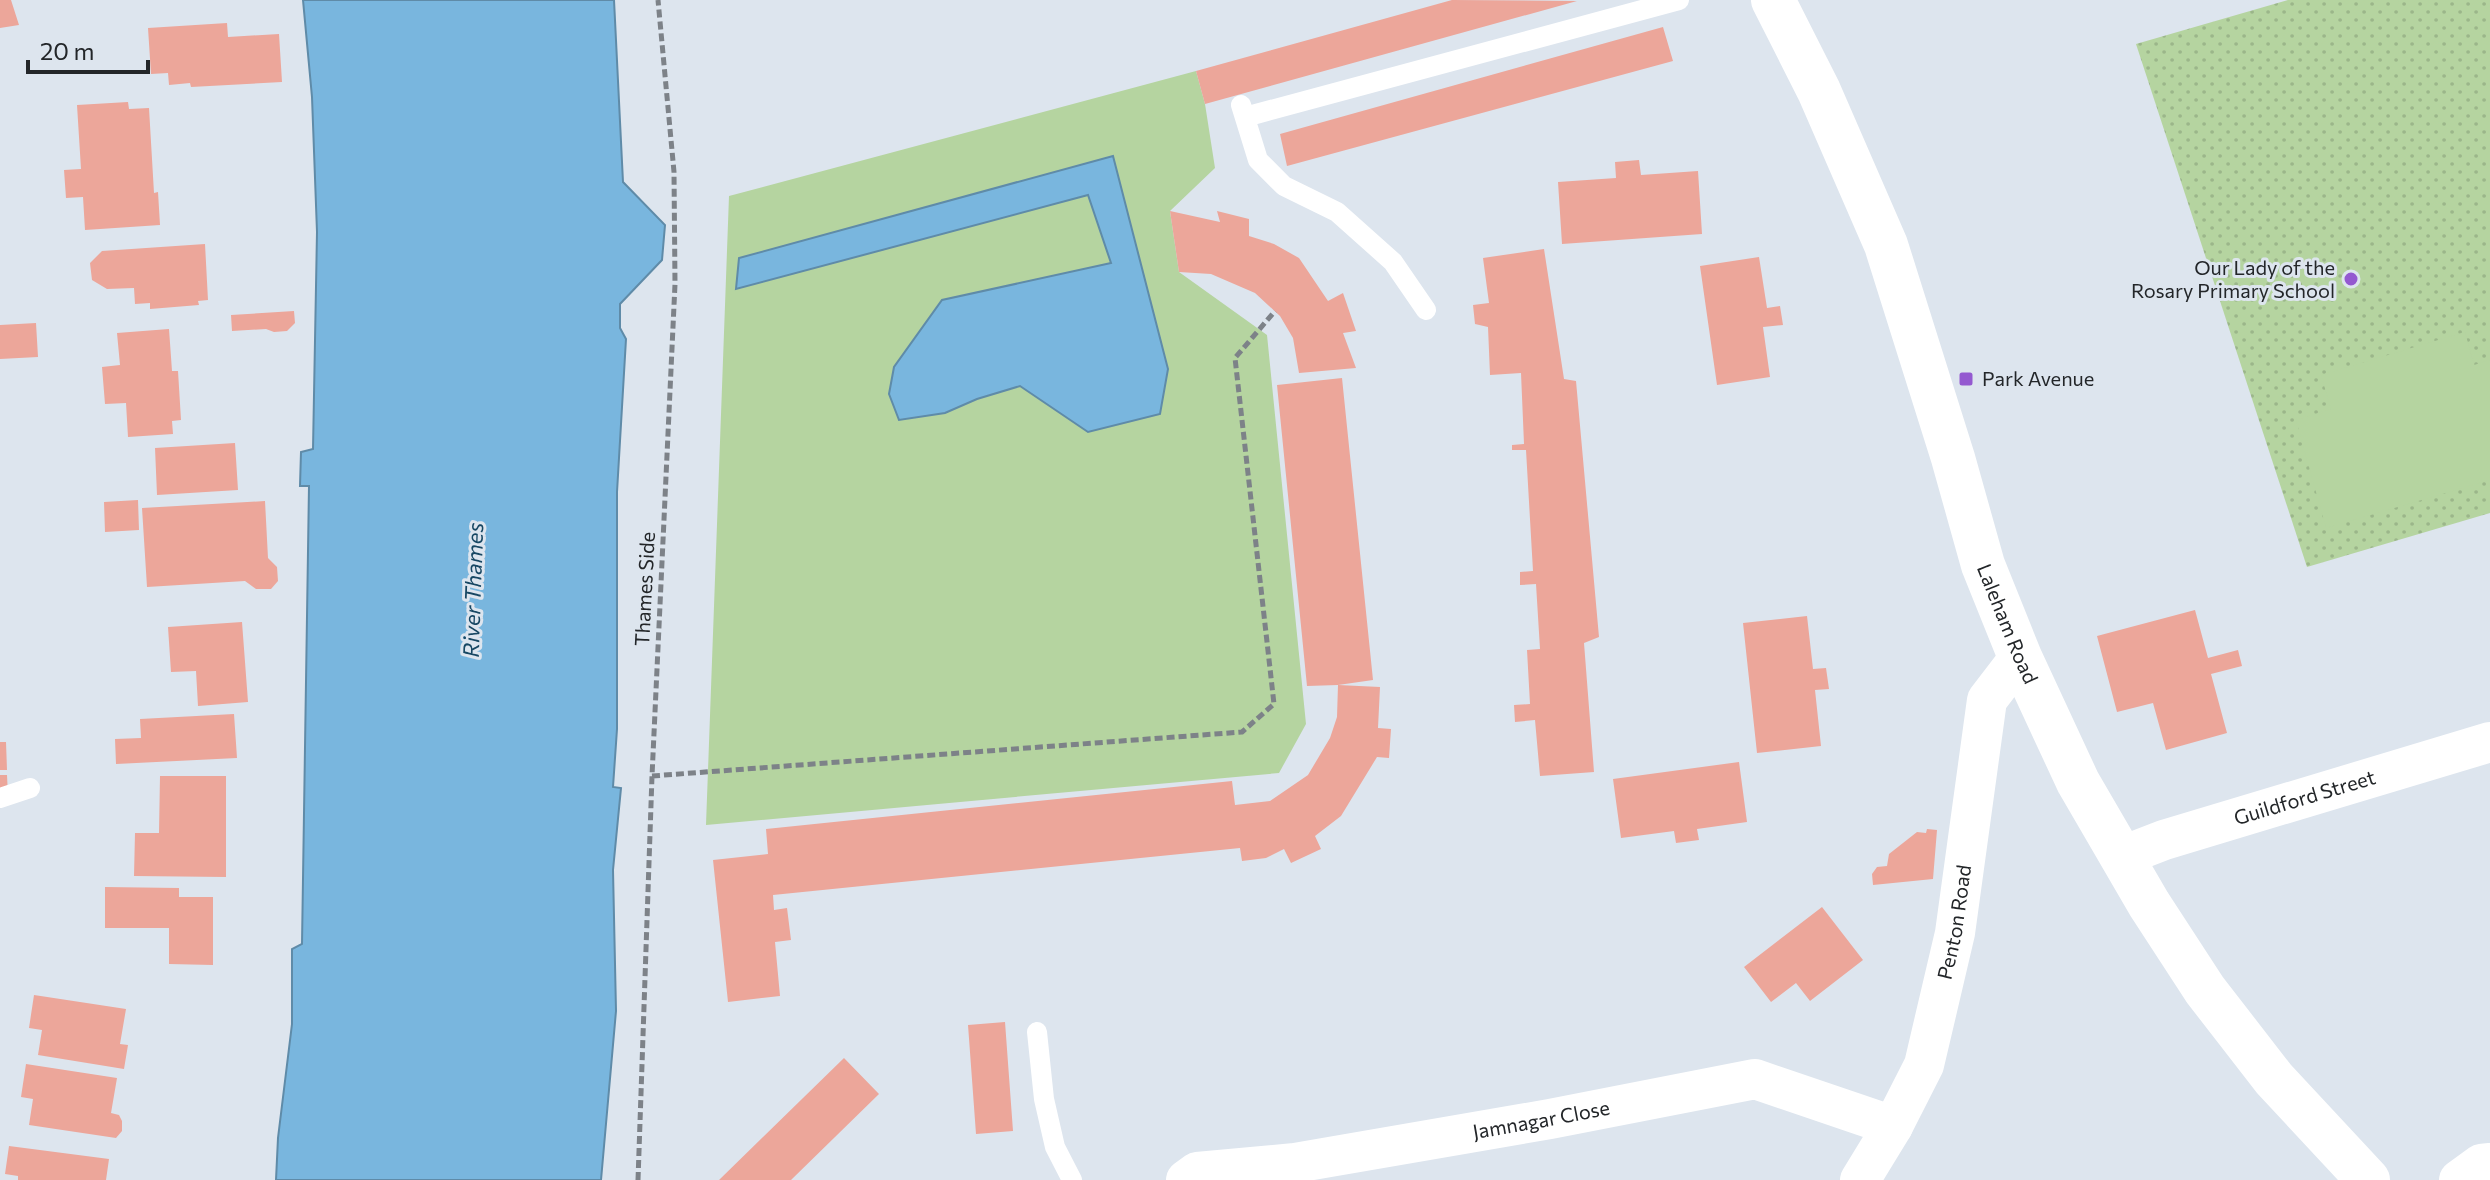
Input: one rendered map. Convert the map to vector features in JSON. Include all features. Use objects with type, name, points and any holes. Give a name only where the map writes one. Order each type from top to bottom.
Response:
[{"type":"main road","name":"Laleham Road","points":[[1773,0],[1819,91],[1886,245],[1983,565],[2020,657],[2078,782],[2120,857],[2205,990],[2274,1079],[2368,1180]]},
{"type":"street","name":"Penton Road","points":[[1860,1180],[1893,1126],[1924,1065],[1955,933],[1987,700],[2020,657]]},
{"type":"street","name":"Guildford Street","points":[[2120,857],[2164,840],[2490,742]]},
{"type":"street","name":"Jamnagar Close","points":[[1186,1180],[1197,1172],[1295,1163],[1550,1119],[1755,1079],[1893,1126]]},
{"type":"lane","points":[[1426,310],[1393,262],[1337,212],[1284,186],[1258,160],[1243,111],[1679,0]]},
{"type":"lane","points":[[0,798],[30,788]]},
{"type":"lane","points":[[1037,1032],[1044,1099],[1055,1147],[1072,1180]]},
{"type":"path","name":"Thames Side","points":[[638,1180],[652,776],[675,284],[674,172],[658,0]]},
{"type":"path","points":[[652,776],[1242,732],[1274,704],[1235,358],[1275,311]]},
{"type":"green space","name":"Our Lady of the Rosary Primary School","points":[[2288,0],[2490,0],[2490,513],[2307,567],[2136,44]]},
{"type":"green space","points":[[1196,71],[1205,104],[1215,168],[1170,211],[1179,272],[1267,335],[1306,724],[1279,773],[706,825],[729,196]]},
{"type":"green space","points":[[2465,332],[2474,365],[2490,360],[2490,480],[2326,528],[2296,420],[2331,409],[2321,375]]},
{"type":"water","name":"River Thames","points":[[303,0],[614,0],[623,182],[665,225],[662,260],[620,304],[620,328],[626,339],[617,492],[617,729],[613,787],[621,788],[613,870],[616,1011],[601,1180],[276,1180],[292,1024],[292,949],[302,944],[309,486],[300,486],[301,452],[313,449],[317,232],[312,97]]},
{"type":"water","points":[[1113,156],[1168,369],[1160,414],[1088,432],[1020,386],[945,413],[899,420],[889,394],[894,367],[942,300],[1111,263],[1088,195],[736,289],[739,258]]},
{"type":"building","points":[[0,0],[11,0],[19,25],[0,28]]},
{"type":"building","points":[[1452,0],[1577,1],[1205,104],[1196,71]]},
{"type":"building","points":[[227,23],[228,37],[279,34],[282,82],[191,87],[190,83],[169,85],[168,73],[151,74],[148,28]]},
{"type":"building","points":[[1663,27],[1673,61],[1287,166],[1280,134]]},
{"type":"building","points":[[128,102],[129,109],[149,108],[154,193],[158,192],[160,225],[85,230],[83,197],[66,198],[64,170],[81,169],[77,105]]},
{"type":"building","points":[[1639,160],[1641,175],[1698,171],[1702,234],[1562,244],[1558,182],[1616,178],[1615,162]]},
{"type":"building","points":[[1170,211],[1220,222],[1217,211],[1249,219],[1249,236],[1274,244],[1299,258],[1328,301],[1343,293],[1356,331],[1343,333],[1356,368],[1299,373],[1293,338],[1280,316],[1255,293],[1211,274],[1179,272]]},
{"type":"building","points":[[205,244],[208,300],[198,301],[199,305],[150,309],[150,303],[135,304],[134,288],[107,289],[92,280],[90,263],[102,251]]},
{"type":"building","points":[[1544,249],[1564,379],[1576,381],[1599,637],[1584,643],[1594,772],[1540,776],[1535,720],[1515,722],[1514,705],[1530,704],[1527,650],[1540,649],[1536,584],[1520,585],[1520,572],[1533,571],[1526,450],[1512,450],[1512,445],[1524,444],[1521,373],[1490,375],[1488,327],[1475,324],[1473,305],[1489,303],[1483,258]]},
{"type":"building","points":[[1759,257],[1767,308],[1780,306],[1783,325],[1763,327],[1770,377],[1717,385],[1700,266]]},
{"type":"building","points":[[294,311],[295,323],[287,331],[232,331],[231,315]]},
{"type":"building","points":[[36,323],[38,357],[0,359],[0,325]]},
{"type":"building","points":[[169,329],[172,371],[178,371],[181,420],[172,421],[173,434],[128,437],[126,403],[105,404],[102,367],[120,365],[117,333]]},
{"type":"building","points":[[1342,378],[1373,680],[1307,686],[1277,385]]},
{"type":"building","points":[[235,443],[238,490],[157,495],[155,448]]},
{"type":"building","points":[[138,500],[139,530],[105,532],[104,502]]},
{"type":"building","points":[[265,501],[268,558],[277,567],[278,581],[271,589],[256,589],[245,581],[147,587],[142,508]]},
{"type":"building","points":[[2195,610],[2208,658],[2238,650],[2242,666],[2211,674],[2227,733],[2166,750],[2153,703],[2117,712],[2097,636]]},
{"type":"building","points":[[1807,616],[1813,669],[1826,668],[1829,689],[1815,690],[1821,746],[1757,753],[1743,623]]},
{"type":"building","points":[[242,622],[248,702],[198,706],[196,671],[171,672],[168,627]]},
{"type":"building","points":[[1338,685],[1380,687],[1378,728],[1391,729],[1389,758],[1377,757],[1341,816],[1315,836],[1321,849],[1291,863],[1284,849],[1266,858],[1242,861],[1240,848],[773,895],[774,910],[787,908],[791,940],[775,942],[780,996],[728,1002],[713,860],[768,854],[766,829],[1232,781],[1235,805],[1270,801],[1308,775],[1330,738],[1337,717]]},
{"type":"building","points":[[234,714],[237,758],[116,764],[115,739],[141,738],[140,719]]},
{"type":"building","points":[[0,742],[6,742],[7,770],[0,770]]},
{"type":"building","points":[[1739,762],[1747,822],[1697,829],[1699,840],[1676,843],[1674,831],[1621,838],[1613,779]]},
{"type":"building","points":[[0,775],[7,775],[8,796],[0,796]]},
{"type":"building","points":[[160,776],[226,776],[226,877],[134,876],[135,833],[159,833]]},
{"type":"building","points":[[1927,829],[1937,830],[1933,879],[1873,885],[1872,874],[1877,867],[1887,866],[1889,854],[1917,832],[1926,833]]},
{"type":"building","points":[[105,887],[179,888],[179,897],[213,897],[213,965],[169,964],[169,928],[105,928]]},
{"type":"building","points":[[1822,907],[1863,960],[1810,1001],[1796,983],[1771,1002],[1744,967]]},
{"type":"building","points":[[34,995],[126,1009],[120,1044],[128,1045],[124,1069],[38,1055],[42,1030],[29,1028]]},
{"type":"building","points":[[1005,1022],[1013,1131],[976,1134],[968,1025]]},
{"type":"building","points":[[844,1058],[879,1094],[791,1180],[719,1180]]},
{"type":"building","points":[[26,1064],[117,1078],[111,1113],[119,1115],[122,1131],[116,1138],[29,1125],[33,1099],[21,1097]]},
{"type":"building","points":[[9,1146],[109,1159],[106,1180],[18,1180],[18,1176],[5,1174]]},
{"type":"place","name":"Our Lady of the Rosary Primary School","points":[[2351,279]]},
{"type":"place","name":"Park Avenue","points":[[1966,379]]}]
